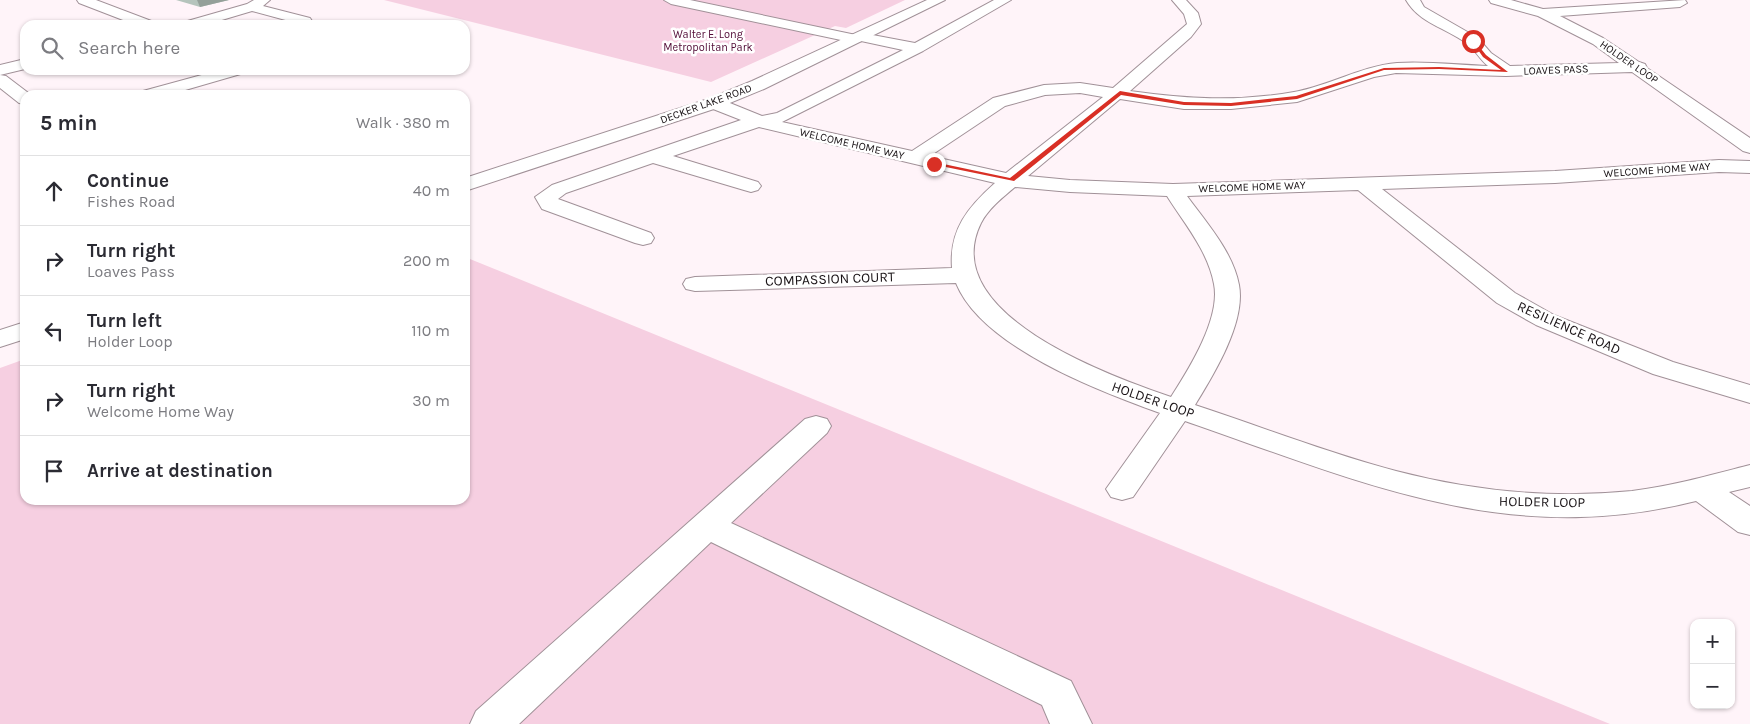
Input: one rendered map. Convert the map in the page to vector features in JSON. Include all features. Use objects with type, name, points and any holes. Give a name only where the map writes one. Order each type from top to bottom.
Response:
[{"type":"street","points":[[84,0],[136,20]]},
{"type":"street","points":[[671,0],[912,51]]},
{"type":"street","name":"DECKER LAKE ROAD","points":[[470,183],[714,103],[938,0]]},
{"type":"street","points":[[644,238],[550,204],[546,197],[559,190],[654,157],[782,117],[912,51],[1004,0]]},
{"type":"street","name":"HOLDER LOOP","points":[[1179,0],[1191,13],[1194,24],[1120,93],[1011,180],[971,220],[964,245],[964,275],[976,298],[1000,320],[1068,367],[1115,387],[1368,473],[1431,491],[1491,501],[1557,504],[1633,502],[1702,489],[1750,476]]},
{"type":"street","points":[[1413,0],[1419,10],[1473,41],[1485,56],[1506,71]]},
{"type":"street","name":"HOLDER LOOP","points":[[1496,0],[1543,13],[1598,41],[1750,147]]},
{"type":"street","points":[[1543,13],[1680,3]]},
{"type":"street","points":[[205,20],[257,4],[302,20]]},
{"type":"street","points":[[0,70],[20,65]]},
{"type":"street","name":"LOAVES PASS","points":[[914,158],[999,102],[1044,90],[1080,88],[1184,104],[1231,104],[1297,97],[1384,69],[1439,68],[1506,71],[1639,68]]},
{"type":"street","points":[[167,90],[220,75]]},
{"type":"street","points":[[0,80],[20,95]]},
{"type":"street","name":"WELCOME HOME WAY","points":[[714,103],[772,126],[1011,180],[1070,186],[1174,190],[1363,184],[1750,167]]},
{"type":"street","points":[[654,157],[752,186]]},
{"type":"street","name":"RESILIENCE ROAD","points":[[1363,184],[1506,298],[1545,320],[1662,368],[1750,394]]},
{"type":"street","points":[[1122,489],[1178,408],[1219,335],[1226,309],[1227,287],[1221,265],[1174,190]]},
{"type":"street","name":"COMPASSION COURT","points":[[695,284],[964,275]]},
{"type":"street","points":[[0,339],[20,332]]},
{"type":"street","points":[[491,724],[816,426]]},
{"type":"street","points":[[1702,489],[1750,522]]},
{"type":"street","points":[[707,526],[1057,693],[1070,724]]},
{"type":"green space","name":"Walter E. Long Metropolitan Park","points":[[384,0],[905,0],[846,28],[835,26],[711,82],[470,22],[470,20]]},
{"type":"green space","points":[[470,259],[1610,724],[0,724],[0,368],[20,361],[20,505],[470,505]]},
{"type":"route","points":[[934,164],[1011,180],[1120,93],[1184,104],[1231,104],[1265,102],[1297,97],[1384,69],[1439,68],[1506,71],[1485,56],[1473,41]]}]
